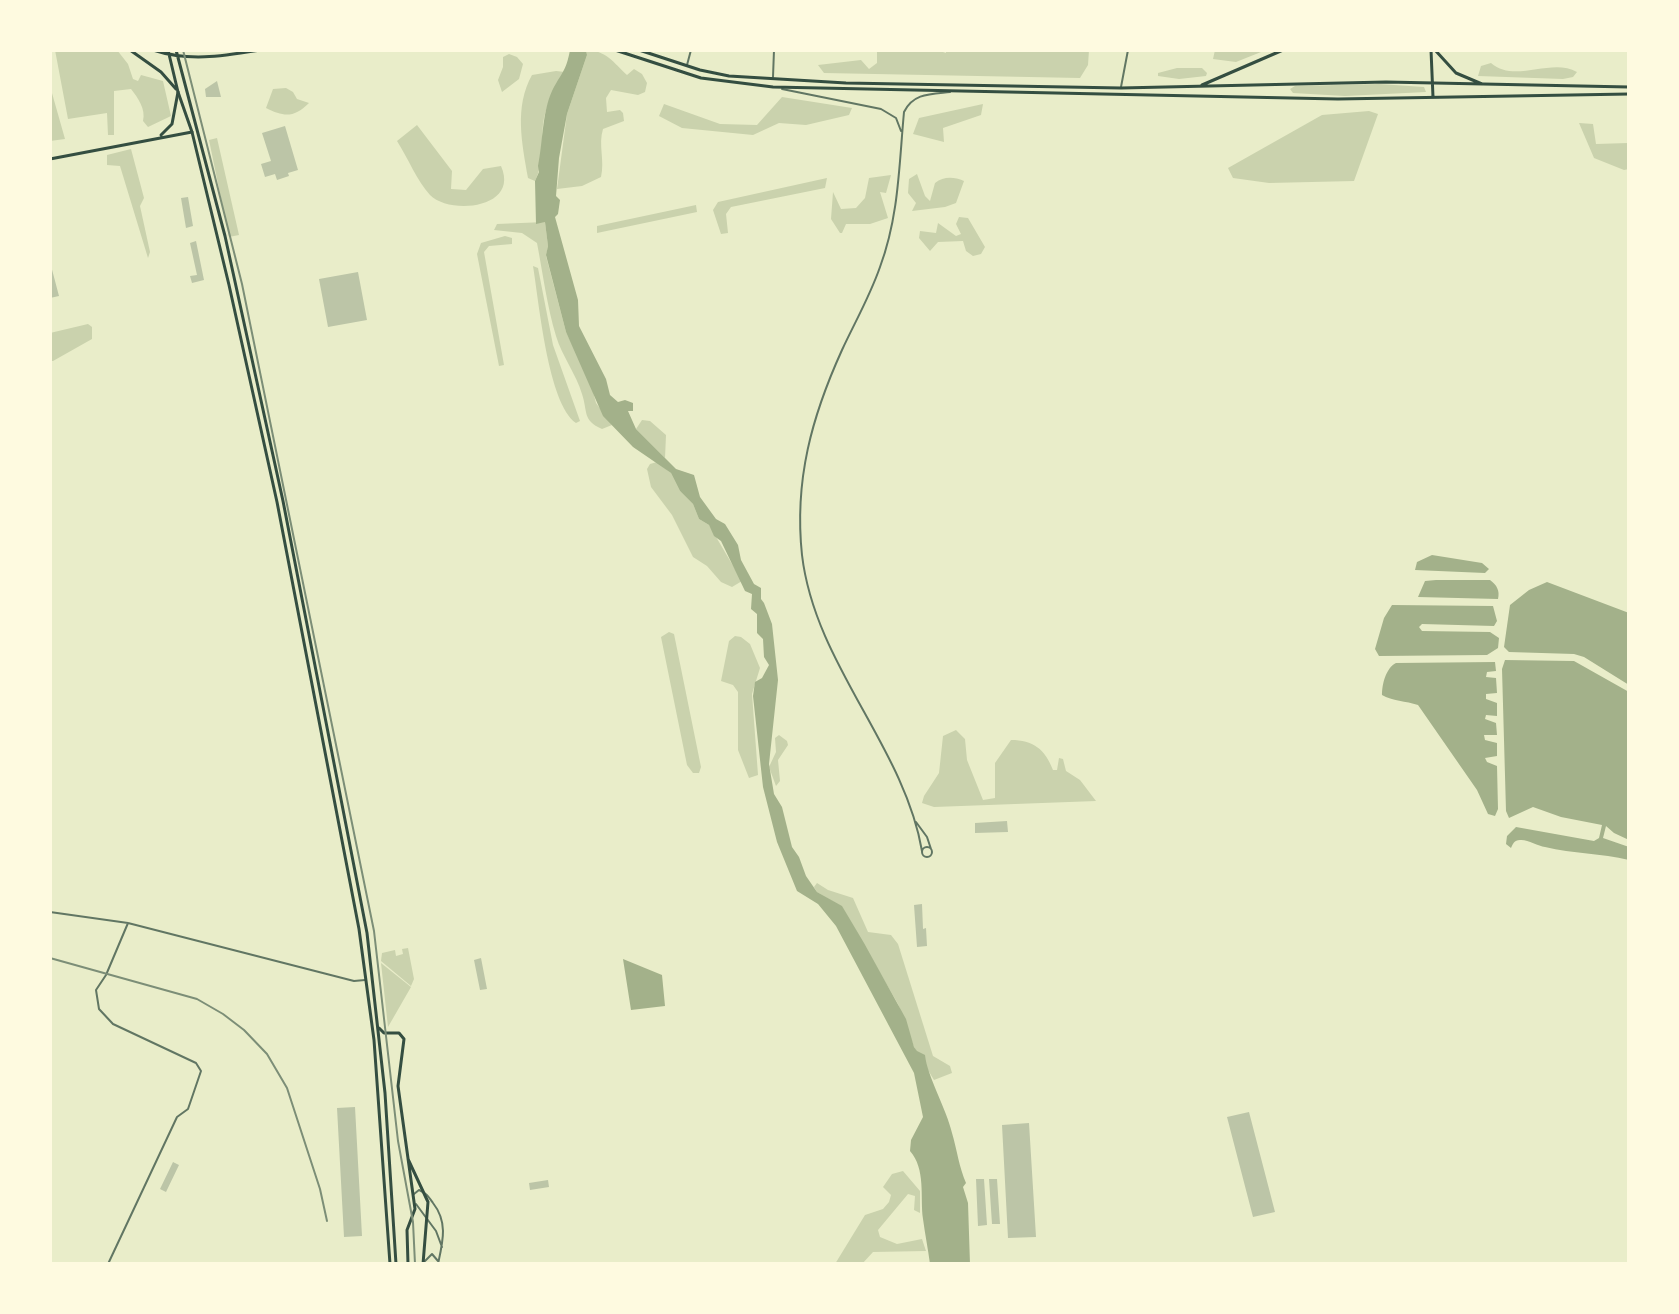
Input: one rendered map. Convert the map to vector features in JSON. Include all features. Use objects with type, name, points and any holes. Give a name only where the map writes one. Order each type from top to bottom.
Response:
[{"type":"main road","points":[[130,50],[161,72],[178,92]]},
{"type":"main road","points":[[153,50],[187,58],[260,50]]},
{"type":"main road","points":[[168,50],[192,132],[277,502],[357,917],[384,1150],[390,1264]]},
{"type":"main road","points":[[176,50],[225,236],[283,501],[367,933],[379,1028],[396,1264]]},
{"type":"main road","points":[[615,50],[701,78],[773,87],[1338,99],[1629,94]]},
{"type":"main road","points":[[639,50],[687,67],[729,76],[773,80],[1121,88],[1289,84],[1629,87]]},
{"type":"main road","points":[[1196,87],[1283,50]]},
{"type":"main road","points":[[1433,50],[1433,97]]},
{"type":"main road","points":[[1433,50],[1456,73],[1486,85]]},
{"type":"main road","points":[[1289,84],[1284,89],[1289,96]]},
{"type":"main road","points":[[1518,96],[1524,90],[1519,86]]},
{"type":"main road","points":[[154,138],[163,135],[172,124],[178,92]]},
{"type":"main road","points":[[50,159],[198,131]]},
{"type":"main road","points":[[366,980],[373,980]]},
{"type":"main road","points":[[379,1028],[403,1037],[398,1086],[414,1200],[414,1212],[407,1230],[408,1264]]},
{"type":"main road","points":[[380,1045],[386,1033]]},
{"type":"main road","points":[[406,1152],[425,1192],[429,1221],[423,1264]]},
{"type":"street","points":[[687,67],[691,50]]},
{"type":"street","points":[[773,80],[774,50]]},
{"type":"street","points":[[1121,88],[1128,50]]},
{"type":"street","points":[[773,87],[881,109],[896,118],[902,133]]},
{"type":"street","points":[[915,821],[927,837],[931,849],[928,857],[923,856],[915,821],[894,771],[823,635],[808,586],[801,530],[802,482],[809,434],[824,392],[881,266],[896,213],[904,112],[918,96],[955,91]]},
{"type":"street","points":[[922,851],[926,847],[931,849]]},
{"type":"street","points":[[50,912],[128,923],[354,981],[366,980]]},
{"type":"street","points":[[108,1264],[177,1117],[188,1109],[201,1071],[196,1063],[113,1024],[99,1009],[96,990],[106,975],[128,923]]},
{"type":"street","points":[[438,1263],[442,1247],[443,1215],[425,1192],[417,1191],[414,1200],[442,1247]]},
{"type":"street","points":[[429,1221],[438,1227],[443,1220]]},
{"type":"street","points":[[423,1264],[432,1254],[438,1263]]},
{"type":"shaded area","points":[[55,50],[117,50],[128,64],[133,79],[138,81],[141,75],[163,81],[171,116],[148,127],[143,121],[141,104],[131,89],[114,91],[114,135],[108,135],[107,113],[68,119]]},
{"type":"shaded area","points":[[570,50],[586,50],[587,55],[567,114],[559,158],[556,196],[560,200],[555,217],[578,300],[579,326],[606,379],[610,395],[618,402],[625,400],[633,403],[633,411],[628,411],[636,429],[676,469],[694,475],[700,497],[716,519],[725,524],[738,545],[741,560],[754,584],[761,588],[761,599],[772,624],[778,680],[769,764],[774,794],[782,807],[792,847],[806,876],[817,892],[842,906],[906,1019],[914,1047],[925,1055],[966,1183],[963,1187],[968,1203],[970,1264],[930,1264],[920,1175],[910,1151],[911,1140],[923,1117],[914,1073],[836,926],[818,904],[797,891],[777,842],[763,787],[753,696],[755,682],[762,678],[769,665],[764,657],[763,639],[757,633],[757,614],[751,609],[752,594],[745,591],[721,541],[714,536],[709,525],[699,519],[693,504],[680,491],[671,473],[633,447],[603,416],[566,332],[546,255],[545,222],[536,224],[535,181],[539,172],[546,109]]},
{"type":"shaded area","points":[[586,50],[604,55],[627,75],[634,69],[642,74],[647,83],[645,92],[638,95],[611,90],[606,98],[607,112],[620,110],[624,121],[603,129],[601,177],[582,186],[557,189],[567,114]]},
{"type":"shaded area","points":[[877,50],[937,50],[946,53],[946,50],[1089,50],[1088,65],[1080,78],[824,73],[818,65],[861,60],[869,69],[877,63]]},
{"type":"shaded area","points":[[1215,50],[1266,50],[1236,62],[1213,59]]},
{"type":"shaded area","points":[[509,54],[523,64],[519,79],[502,92],[498,80],[503,57]]},
{"type":"shaded area","points":[[1491,63],[1511,71],[1556,67],[1577,72],[1573,77],[1563,79],[1478,76],[1481,66]]},
{"type":"shaded area","points":[[1177,68],[1202,68],[1207,73],[1206,76],[1179,79],[1158,76],[1158,73]]},
{"type":"shaded area","points":[[565,72],[546,111],[540,166],[535,181],[528,178],[524,152],[521,125],[523,100],[532,75]]},
{"type":"shaded area","points":[[1379,84],[1424,87],[1426,92],[1345,96],[1293,93],[1290,89],[1295,86]]},
{"type":"shaded area","points":[[50,86],[65,139],[50,141]]},
{"type":"shaded area","points":[[286,88],[297,99],[309,103],[289,114],[266,108],[273,89]]},
{"type":"shaded area","points":[[782,97],[852,108],[849,115],[806,125],[779,123],[753,135],[682,128],[659,116],[664,104],[720,124],[757,125]]},
{"type":"shaded area","points":[[983,104],[981,115],[943,128],[944,142],[913,134],[919,118]]},
{"type":"shaded area","points":[[1369,111],[1378,114],[1354,181],[1269,183],[1233,178],[1228,168],[1322,115]]},
{"type":"shaded area","points":[[1579,123],[1593,124],[1596,144],[1628,143],[1629,133],[1629,169],[1624,170],[1594,158]]},
{"type":"shaded area","points":[[417,125],[452,171],[451,189],[466,190],[483,169],[501,166],[504,180],[501,191],[492,199],[466,206],[452,205],[430,195],[397,141]]},
{"type":"shaded area","points":[[217,138],[239,235],[229,237],[209,140]]},
{"type":"shaded area","points":[[131,149],[144,198],[140,206],[150,252],[148,258],[120,166],[107,165],[107,155]]},
{"type":"shaded area","points":[[917,174],[930,201],[938,181],[949,178],[964,181],[956,203],[912,211],[916,203],[908,193],[909,179]]},
{"type":"shaded area","points":[[891,175],[886,193],[880,192],[888,218],[870,224],[846,224],[840,233],[831,219],[833,192],[841,209],[856,208],[865,198],[869,178]]},
{"type":"shaded area","points":[[827,178],[825,188],[731,207],[726,214],[728,233],[721,234],[713,210],[718,202]]},
{"type":"shaded area","points":[[696,205],[697,212],[597,233],[597,226]]},
{"type":"shaded area","points":[[959,217],[968,218],[985,247],[981,254],[973,256],[966,251],[963,241],[938,242],[930,251],[919,238],[920,231],[936,233],[938,223],[956,236],[961,234],[956,224]]},
{"type":"shaded area","points":[[545,222],[546,256],[566,332],[590,380],[596,403],[612,425],[602,429],[588,419],[579,387],[556,336],[537,243],[522,233],[494,230],[497,224]]},
{"type":"shaded area","points":[[505,236],[512,238],[512,244],[489,246],[484,252],[504,365],[499,366],[477,254],[481,243]]},
{"type":"shaded area","points":[[533,266],[538,268],[553,345],[580,421],[576,423],[558,396],[542,326]]},
{"type":"shaded area","points":[[88,324],[92,327],[92,339],[50,361],[50,333]]},
{"type":"shaded area","points":[[642,420],[650,421],[666,435],[665,458],[636,429]]},
{"type":"shaded area","points":[[657,462],[671,473],[680,491],[693,504],[699,519],[709,525],[742,581],[732,587],[721,582],[707,566],[693,557],[672,515],[651,487],[647,469]]},
{"type":"shaded area","points":[[1432,555],[1482,563],[1489,569],[1485,573],[1415,570],[1417,562]]},
{"type":"shaded area","points":[[1490,580],[1497,588],[1498,599],[1418,597],[1425,581]]},
{"type":"shaded area","points":[[1547,582],[1629,613],[1629,685],[1584,657],[1509,652],[1504,647],[1510,605],[1529,590]]},
{"type":"shaded area","points":[[1392,605],[1493,606],[1497,621],[1494,626],[1422,624],[1419,627],[1422,631],[1490,632],[1499,638],[1498,648],[1487,655],[1379,656],[1375,649],[1384,618]]},
{"type":"shaded area","points":[[669,632],[674,634],[701,767],[699,773],[693,773],[687,765],[661,637]]},
{"type":"shaded area","points":[[735,636],[750,644],[760,668],[752,694],[758,775],[749,778],[738,750],[738,692],[733,685],[721,681],[729,641]]},
{"type":"shaded area","points":[[1505,660],[1574,661],[1629,692],[1629,840],[1606,826],[1603,838],[1629,847],[1629,860],[1556,849],[1523,840],[1515,841],[1511,848],[1506,844],[1507,836],[1516,827],[1594,841],[1599,838],[1602,825],[1561,817],[1533,807],[1509,818],[1506,811],[1502,669]]},
{"type":"shaded area","points":[[1495,662],[1496,671],[1487,672],[1486,677],[1496,678],[1497,693],[1486,694],[1486,699],[1497,703],[1497,716],[1486,715],[1485,719],[1496,723],[1497,735],[1484,735],[1485,740],[1497,743],[1497,756],[1485,758],[1497,766],[1498,809],[1495,816],[1488,814],[1477,790],[1418,705],[1382,695],[1385,677],[1396,663]]},
{"type":"shaded area","points":[[956,730],[965,739],[967,760],[983,800],[995,798],[995,763],[1011,740],[1037,747],[1053,770],[1057,770],[1059,758],[1063,759],[1066,771],[1080,780],[1096,801],[934,807],[922,803],[939,773],[943,736]]},
{"type":"shaded area","points":[[779,735],[788,745],[778,760],[780,781],[776,786],[769,767],[776,752],[775,738]]},
{"type":"shaded area","points":[[817,883],[853,898],[868,932],[891,935],[898,944],[933,1056],[950,1066],[952,1073],[934,1080],[914,1047],[898,1004],[842,907],[817,892],[814,887]]},
{"type":"shaded area","points":[[408,948],[414,979],[411,986],[381,961],[382,953],[395,950],[396,956],[403,954],[402,949]]},
{"type":"shaded area","points":[[623,959],[662,975],[665,1006],[631,1010]]},
{"type":"shaded area","points":[[381,963],[411,987],[388,1027]]},
{"type":"shaded area","points":[[903,1171],[920,1191],[920,1213],[914,1210],[915,1196],[908,1194],[878,1230],[880,1237],[897,1244],[922,1239],[926,1251],[873,1252],[862,1264],[835,1264],[865,1215],[883,1209],[889,1202],[891,1195],[883,1187],[892,1174]]},
{"type":"building","points":[[217,81],[221,97],[206,97],[205,89]]},
{"type":"building","points":[[285,126],[298,170],[277,180],[275,174],[265,177],[261,164],[271,161],[262,133]]},
{"type":"building","points":[[188,197],[193,226],[186,228],[181,198]]},
{"type":"building","points":[[196,241],[204,280],[192,283],[190,276],[197,275],[190,243]]},
{"type":"building","points":[[50,262],[59,296],[50,298]]},
{"type":"building","points":[[358,272],[367,320],[328,327],[319,279]]},
{"type":"building","points":[[1007,821],[1008,832],[975,833],[975,823]]},
{"type":"building","points":[[922,904],[927,946],[917,947],[914,905]]},
{"type":"building","points":[[481,958],[487,989],[480,990],[474,960]]},
{"type":"building","points":[[355,1107],[362,1236],[344,1237],[337,1108]]},
{"type":"building","points":[[1249,1112],[1275,1212],[1253,1217],[1227,1117]]},
{"type":"building","points":[[1029,1123],[1036,1237],[1008,1238],[1002,1125]]},
{"type":"building","points":[[173,1162],[179,1165],[166,1192],[160,1189]]},
{"type":"building","points":[[976,1179],[984,1179],[987,1225],[978,1226]]},
{"type":"building","points":[[989,1179],[997,1179],[1000,1224],[992,1224]]},
{"type":"building","points":[[548,1180],[549,1187],[530,1190],[529,1183]]},
{"type":"tram line","points":[[183,50],[242,284],[374,931],[398,1141],[413,1222],[415,1264]]},
{"type":"railway","points":[[50,958],[197,999],[244,1030],[267,1054],[287,1088],[320,1189],[327,1221]]}]
